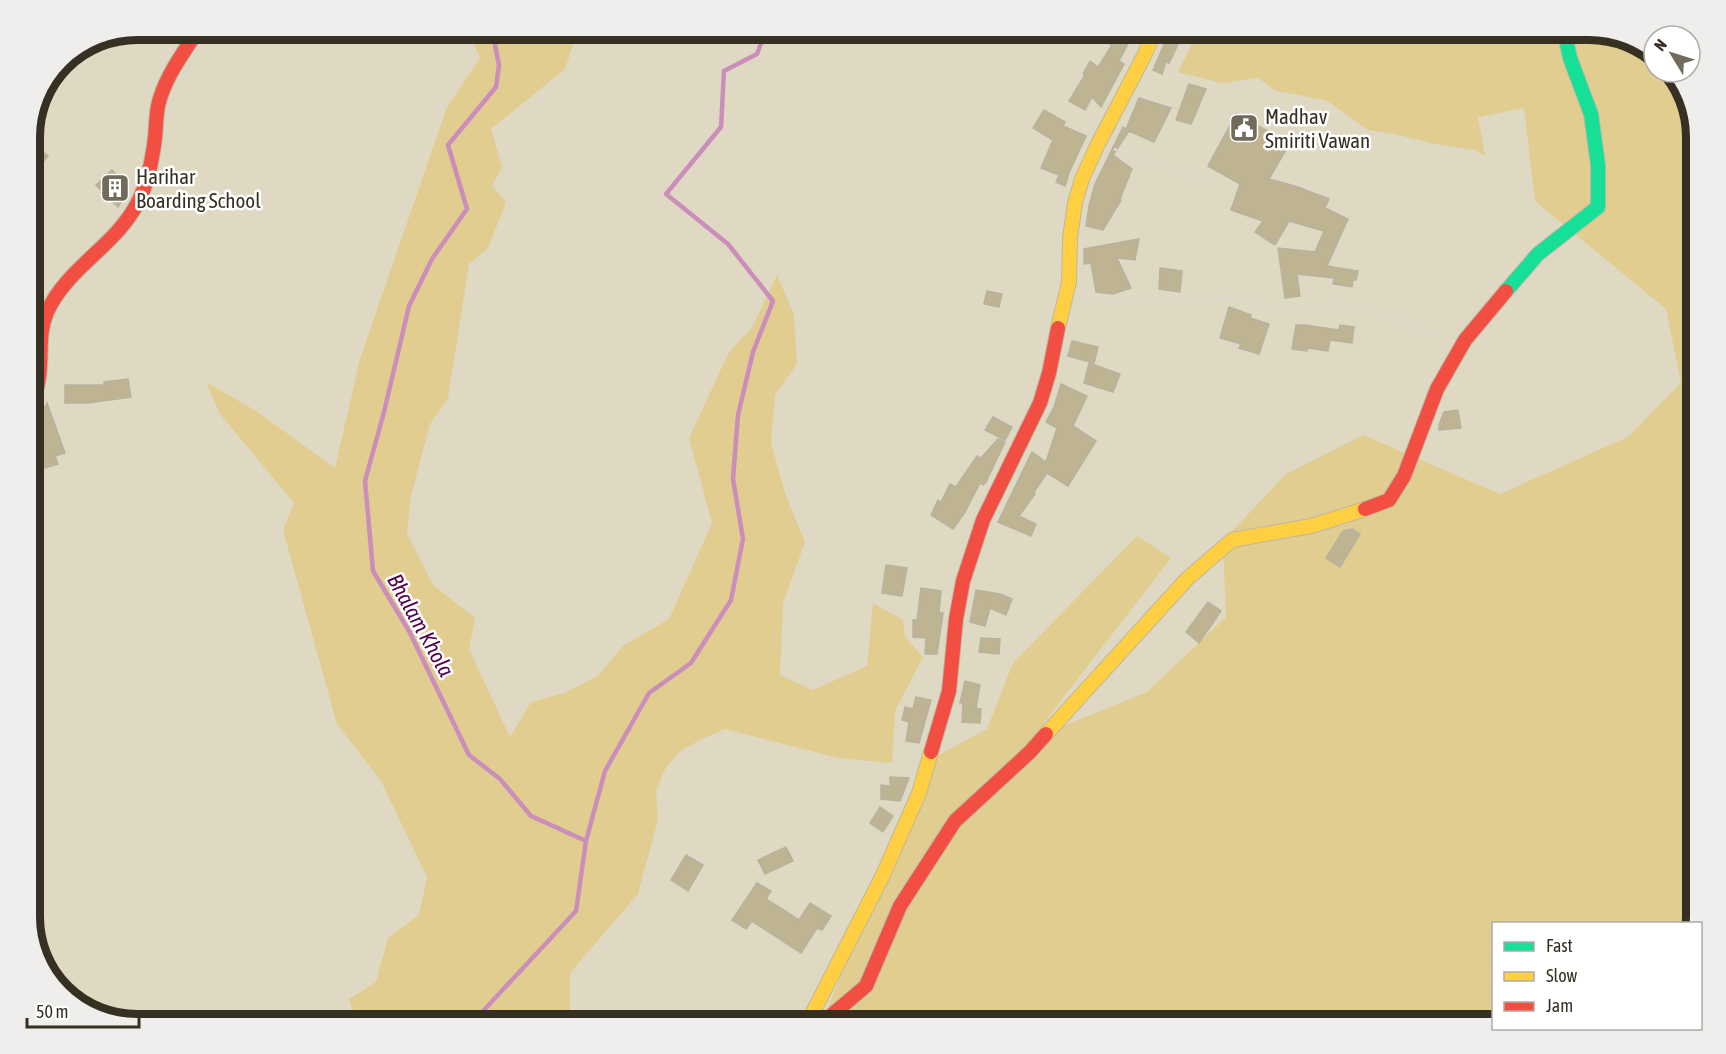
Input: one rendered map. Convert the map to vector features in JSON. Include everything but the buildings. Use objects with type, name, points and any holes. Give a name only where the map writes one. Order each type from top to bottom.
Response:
[{"type":"main road","points":[[41,334],[46,314],[66,282],[107,242],[136,205],[155,140],[157,108],[163,88],[192,40]]},
{"type":"main road","points":[[812,1014],[883,875],[919,793],[949,691],[956,619],[963,581],[983,520],[1040,403],[1049,373],[1069,282],[1070,238],[1075,203],[1082,179],[1151,40]]},
{"type":"main road","points":[[833,1014],[866,986],[900,906],[955,821],[1030,752],[1187,579],[1232,540],[1311,526],[1389,500],[1404,477],[1437,389],[1465,340],[1538,254],[1598,207],[1598,165],[1591,114],[1570,58],[1566,40]]},
{"type":"path","points":[[1098,144],[1213,183]]},
{"type":"path","points":[[1066,297],[1098,304],[1147,300],[1169,303],[1216,298],[1242,299],[1262,307],[1286,312],[1297,308],[1336,303],[1397,316],[1424,333],[1465,340]]},
{"type":"shaded area","points":[[472,40],[575,40],[565,69],[491,129],[502,167],[492,186],[506,202],[488,248],[469,264],[448,398],[430,424],[411,496],[407,534],[433,585],[475,618],[469,649],[510,737],[531,702],[564,693],[598,676],[623,646],[669,619],[712,523],[689,438],[729,352],[752,328],[777,275],[794,315],[797,364],[775,395],[771,444],[786,496],[805,542],[783,603],[780,675],[813,690],[867,666],[873,603],[903,620],[905,637],[923,657],[895,711],[892,763],[838,758],[725,729],[682,750],[666,767],[656,791],[658,819],[638,894],[570,973],[570,1014],[354,1014],[349,999],[376,982],[388,938],[419,915],[427,877],[381,781],[337,724],[283,530],[294,503],[220,414],[206,382],[256,411],[335,468],[360,359],[447,107],[480,58]]},
{"type":"shaded area","points":[[1194,40],[1601,41],[1625,48],[1642,58],[1642,84],[1668,84],[1672,89],[1684,119],[1685,131],[1686,922],[1492,922],[1492,1014],[825,1014],[929,760],[987,729],[1013,663],[1137,536],[1171,558],[1043,724],[1063,726],[1147,692],[1226,617],[1223,541],[1286,474],[1363,435],[1500,494],[1628,437],[1681,383],[1666,309],[1535,201],[1524,108],[1478,117],[1485,156],[1475,150],[1368,130],[1326,100],[1276,91],[1258,78],[1222,83],[1178,72]]},
{"type":"waterway","name":"Bhalam Khola","points":[[480,1014],[576,911],[586,841],[531,816],[500,779],[469,755],[409,631],[373,571],[365,481],[409,306],[432,259],[467,209],[448,145],[496,87],[499,65],[494,40]]},
{"type":"waterway","points":[[586,841],[605,771],[649,693],[691,663],[731,600],[743,539],[733,479],[738,415],[753,352],[773,301],[728,244],[666,194],[721,127],[724,71],[757,54],[762,40]]},
{"type":"traffic: fast","points":[[1506,291],[1538,254],[1598,207],[1598,165],[1591,114],[1570,58],[1566,40]]},
{"type":"traffic: slow","points":[[1058,328],[1069,282],[1070,238],[1075,203],[1082,179],[1151,40]]},
{"type":"traffic: slow","points":[[1046,734],[1187,579],[1232,540],[1311,526],[1365,509]]},
{"type":"traffic: slow","points":[[812,1014],[883,875],[919,793],[931,752]]},
{"type":"traffic: jam","points":[[41,335],[47,312],[66,282],[128,219],[137,204],[151,163],[157,110],[161,96],[175,66],[192,40]]},
{"type":"traffic: jam","points":[[1365,509],[1389,500],[1404,476],[1437,389],[1465,340],[1506,291]]},
{"type":"traffic: jam","points":[[931,752],[949,691],[956,619],[963,581],[983,520],[1040,403],[1058,328]]},
{"type":"traffic: jam","points":[[833,1014],[866,986],[900,906],[955,821],[1030,752],[1046,734]]},
{"type":"place","name":"Madhav Smiriti Vawan","points":[[1244,128]]},
{"type":"place","name":"Harihar Boarding School","points":[[115,188]]}]
